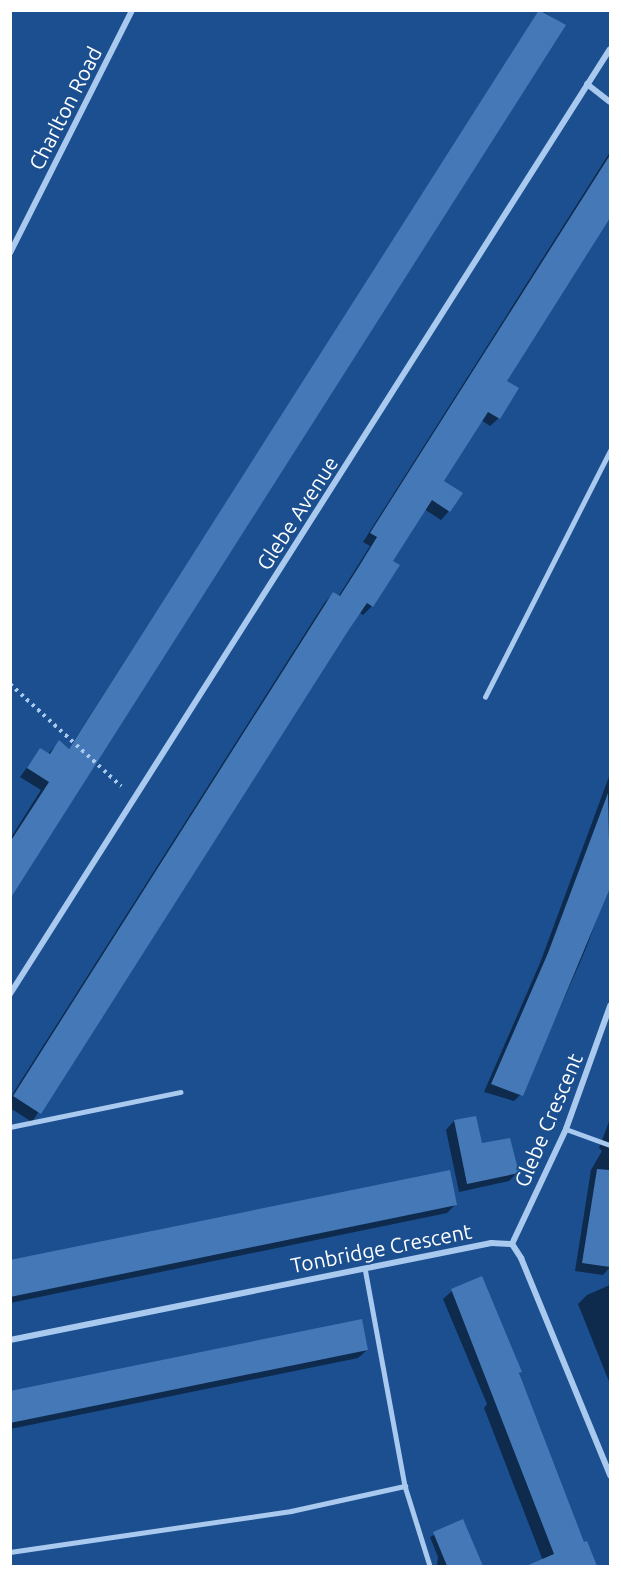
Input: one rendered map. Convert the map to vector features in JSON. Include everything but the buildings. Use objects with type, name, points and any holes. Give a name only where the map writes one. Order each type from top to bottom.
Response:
[{"type":"street","name":"Charlton Road","points":[[10,253],[132,10]]},
{"type":"street","name":"Glebe Avenue","points":[[10,994],[610,49]]},
{"type":"street","points":[[588,84],[610,102]]},
{"type":"street","name":"Glebe Crescent","points":[[512,1244],[566,1129],[610,1006]]},
{"type":"street","name":"Tonbridge Crescent","points":[[10,1340],[491,1242],[512,1244]]},
{"type":"street","points":[[512,1244],[521,1258],[610,1475]]},
{"type":"lane","points":[[485,697],[610,451]]},
{"type":"lane","points":[[10,1127],[180,1092]]},
{"type":"lane","points":[[566,1129],[610,1145]]},
{"type":"lane","points":[[365,1268],[405,1486],[430,1566]]},
{"type":"lane","points":[[10,1552],[291,1511],[405,1486]]},
{"type":"path","points":[[10,684],[135,798]]}]
